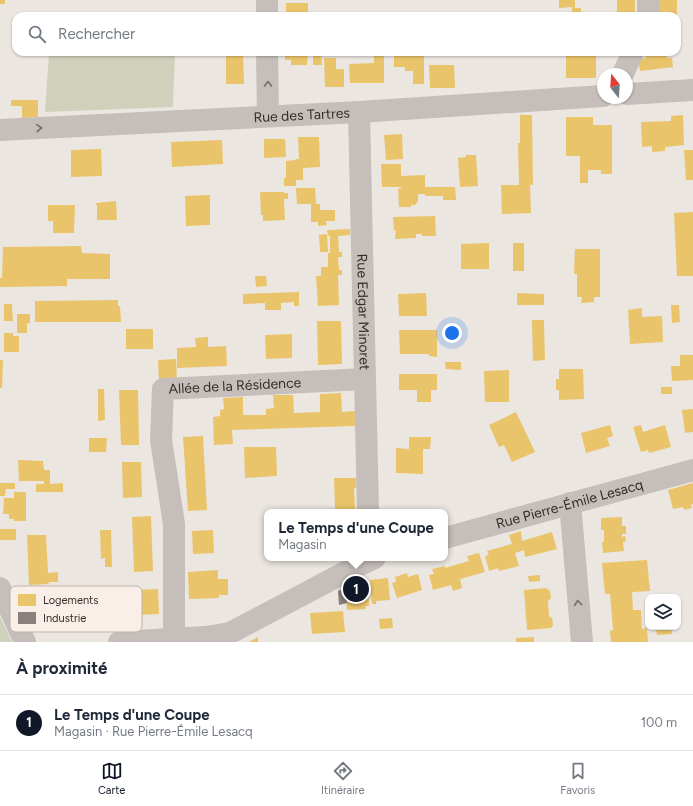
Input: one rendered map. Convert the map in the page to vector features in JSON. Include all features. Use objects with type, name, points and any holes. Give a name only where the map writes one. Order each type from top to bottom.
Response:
[{"type":"street","points":[[267,0],[267,12]]},
{"type":"street","points":[[648,0],[648,12]]},
{"type":"street","points":[[268,56],[268,116]]},
{"type":"street","points":[[626,68],[631,56]]},
{"type":"street","points":[[633,94],[693,90]]},
{"type":"street","name":"Rue des Tartres","points":[[0,130],[359,112],[597,96]]},
{"type":"street","name":"Rue Edgar Minoret","points":[[359,112],[368,509]]},
{"type":"street","name":"Allée de la Résidence","points":[[174,639],[174,524],[161,440],[163,389],[365,379]]},
{"type":"street","name":"Rue Pierre-Émile Lesacq","points":[[448,537],[693,470]]},
{"type":"street","points":[[570,503],[582,642]]},
{"type":"street","points":[[119,642],[206,637],[230,633],[367,561]]},
{"type":"street","points":[[0,588],[10,610]]},
{"type":"street","points":[[20,632],[25,642]]},
{"type":"green space","points":[[49,56],[175,56],[173,107],[45,112]]},
{"type":"green space","points":[[0,617],[12,642],[0,642]]},
{"type":"building: Logements","points":[[0,0],[5,0],[5,4],[0,4]]},
{"type":"building: Logements","points":[[559,0],[575,0],[575,8],[581,8],[581,12],[572,12],[572,7],[559,8]]},
{"type":"building: Logements","points":[[617,0],[635,0],[635,12],[617,12]]},
{"type":"building: Logements","points":[[658,0],[677,0],[677,12],[657,12]]},
{"type":"building: Logements","points":[[286,3],[308,3],[308,12],[286,12]]},
{"type":"building: Logements","points":[[226,56],[243,56],[244,84],[226,84]]},
{"type":"building: Logements","points":[[285,56],[308,56],[307,65],[291,65],[291,60],[285,60]]},
{"type":"building: Logements","points":[[313,56],[321,56],[322,65],[313,65]]},
{"type":"building: Logements","points":[[374,56],[384,56],[384,83],[350,83],[349,64],[374,63]]},
{"type":"building: Logements","points":[[394,56],[424,56],[424,84],[413,84],[413,71],[405,71],[405,67],[394,67]]},
{"type":"building: Logements","points":[[566,56],[596,56],[596,78],[566,78]]},
{"type":"building: Logements","points":[[646,56],[667,56],[667,58],[672,58],[673,67],[640,71],[638,59],[646,58]]},
{"type":"building: Logements","points":[[324,58],[336,58],[336,69],[344,69],[344,87],[325,87]]},
{"type":"building: Logements","points":[[429,65],[454,65],[455,88],[430,88]]},
{"type":"building: Logements","points":[[11,100],[38,100],[38,117],[22,118],[22,106],[11,106]]},
{"type":"building: Logements","points":[[520,115],[532,115],[533,185],[530,185],[531,213],[502,214],[501,185],[519,185],[518,143],[520,143]]},
{"type":"building: Logements","points":[[683,115],[684,145],[665,147],[665,151],[652,152],[652,146],[642,147],[641,122],[671,121],[671,116]]},
{"type":"building: Logements","points":[[566,117],[593,117],[593,125],[612,125],[612,174],[601,174],[601,170],[588,170],[588,183],[580,183],[580,156],[566,156]]},
{"type":"building: Logements","points":[[402,134],[403,159],[386,160],[384,135]]},
{"type":"building: Logements","points":[[298,137],[319,137],[320,167],[303,168],[303,180],[296,180],[296,186],[284,186],[284,178],[286,178],[286,161],[299,159]]},
{"type":"building: Logements","points":[[264,139],[285,139],[286,157],[264,158]]},
{"type":"building: Logements","points":[[222,140],[223,164],[172,167],[171,142]]},
{"type":"building: Logements","points":[[101,149],[102,176],[71,177],[71,150]]},
{"type":"building: Logements","points":[[684,150],[693,150],[693,180],[686,180]]},
{"type":"building: Logements","points":[[466,155],[476,155],[478,186],[460,187],[458,158],[466,157]]},
{"type":"building: Logements","points":[[381,164],[401,164],[401,176],[425,175],[425,187],[455,187],[456,200],[443,200],[443,196],[425,196],[425,194],[418,194],[418,201],[415,205],[411,205],[411,207],[399,207],[398,189],[401,187],[382,187]]},
{"type":"building: Logements","points":[[296,188],[315,188],[316,204],[320,204],[320,210],[335,210],[335,221],[326,221],[327,225],[318,226],[318,222],[311,222],[311,204],[297,204]]},
{"type":"building: Logements","points":[[260,192],[288,193],[288,199],[284,199],[285,220],[263,221],[263,215],[261,215]]},
{"type":"building: Logements","points":[[210,195],[210,225],[186,226],[185,196]]},
{"type":"building: Logements","points":[[116,201],[117,220],[97,220],[96,203]]},
{"type":"building: Logements","points":[[48,205],[75,205],[74,233],[53,233],[53,221],[48,221]]},
{"type":"building: Logements","points":[[693,212],[693,276],[677,276],[674,213]]},
{"type":"building: Logements","points":[[435,216],[436,236],[422,236],[422,234],[416,234],[416,238],[395,239],[396,230],[394,231],[393,217]]},
{"type":"building: Logements","points":[[350,229],[350,235],[338,236],[339,252],[342,252],[342,257],[338,257],[339,270],[342,270],[342,275],[338,275],[339,305],[318,306],[316,276],[321,276],[321,267],[328,267],[328,253],[330,253],[330,236],[328,235],[327,230]]},
{"type":"building: Logements","points":[[327,234],[328,252],[320,252],[319,235]]},
{"type":"building: Logements","points":[[489,243],[489,269],[461,269],[461,244]]},
{"type":"building: Logements","points":[[513,243],[524,243],[524,271],[513,271]]},
{"type":"building: Logements","points":[[81,246],[82,253],[110,254],[110,279],[67,279],[67,286],[0,287],[0,278],[2,278],[3,247]]},
{"type":"building: Logements","points":[[575,249],[600,249],[600,297],[594,297],[594,302],[581,303],[582,297],[577,297],[577,274],[574,274]]},
{"type":"building: Logements","points":[[255,276],[266,276],[267,286],[256,287]]},
{"type":"building: Logements","points":[[299,292],[299,306],[294,306],[294,302],[281,303],[281,310],[265,310],[265,303],[243,304],[243,294]]},
{"type":"building: Logements","points":[[426,293],[427,316],[399,316],[398,294]]},
{"type":"building: Logements","points":[[517,293],[544,294],[544,305],[517,305]]},
{"type":"building: Logements","points":[[118,300],[121,322],[35,322],[35,301]]},
{"type":"building: Logements","points":[[4,304],[12,304],[13,321],[4,321]]},
{"type":"building: Logements","points":[[671,305],[679,305],[680,322],[672,323]]},
{"type":"building: Logements","points":[[642,308],[642,317],[662,316],[663,342],[630,344],[628,310]]},
{"type":"building: Logements","points":[[17,314],[30,314],[30,323],[27,323],[27,333],[17,333]]},
{"type":"building: Logements","points":[[532,320],[544,320],[545,360],[533,361]]},
{"type":"building: Logements","points":[[317,321],[341,321],[342,364],[318,365]]},
{"type":"building: Logements","points":[[126,329],[153,329],[153,349],[126,349]]},
{"type":"building: Logements","points":[[399,330],[437,330],[437,357],[429,356],[429,354],[400,354]]},
{"type":"building: Logements","points":[[4,333],[13,333],[13,336],[19,336],[19,352],[4,352]]},
{"type":"building: Logements","points":[[292,334],[292,358],[266,359],[265,335]]},
{"type":"building: Logements","points":[[208,337],[208,347],[226,346],[227,366],[177,368],[177,348],[196,347],[195,338]]},
{"type":"building: Logements","points":[[680,355],[693,355],[693,380],[672,381],[671,366],[680,366]]},
{"type":"building: Logements","points":[[176,359],[177,382],[159,382],[158,360]]},
{"type":"building: Logements","points":[[0,360],[3,360],[2,388],[0,388]]},
{"type":"building: Logements","points":[[445,362],[461,362],[461,370],[446,369]]},
{"type":"building: Logements","points":[[559,369],[583,369],[584,399],[559,400],[559,390],[556,390],[556,379],[559,379]]},
{"type":"building: Logements","points":[[509,370],[509,402],[485,402],[484,371]]},
{"type":"building: Logements","points":[[399,374],[437,374],[437,390],[431,390],[431,402],[417,402],[417,390],[399,390]]},
{"type":"building: Logements","points":[[661,387],[672,387],[672,394],[661,394]]},
{"type":"building: Logements","points":[[98,389],[104,389],[105,420],[98,421]]},
{"type":"building: Logements","points":[[119,390],[138,390],[139,445],[121,445]]},
{"type":"building: Logements","points":[[341,393],[342,412],[355,411],[355,426],[232,430],[233,444],[214,445],[213,417],[220,416],[220,410],[224,409],[223,398],[243,397],[243,415],[266,415],[266,409],[274,408],[273,395],[293,395],[294,413],[320,412],[320,394]]},
{"type":"building: Logements","points":[[693,409],[693,432],[685,433],[682,410]]},
{"type":"building: Logements","points":[[516,412],[535,452],[512,462],[504,445],[499,447],[489,425]]},
{"type":"building: Logements","points":[[610,425],[613,436],[607,438],[610,446],[586,453],[581,433]]},
{"type":"building: Logements","points":[[641,425],[643,432],[665,425],[671,447],[649,453],[648,450],[641,452],[633,427]]},
{"type":"building: Logements","points":[[203,436],[207,510],[188,511],[183,437]]},
{"type":"building: Logements","points":[[409,437],[431,437],[430,449],[423,449],[423,474],[396,473],[396,448],[409,449]]},
{"type":"building: Logements","points":[[89,438],[107,438],[106,452],[89,452]]},
{"type":"building: Logements","points":[[244,447],[276,447],[277,476],[245,478]]},
{"type":"building: Logements","points":[[18,460],[43,461],[44,470],[50,470],[50,484],[63,483],[63,492],[36,492],[36,484],[44,484],[44,481],[19,481]]},
{"type":"building: Logements","points":[[122,462],[141,462],[142,497],[123,498]]},
{"type":"building: Logements","points":[[334,478],[356,478],[356,488],[354,488],[355,509],[335,509]]},
{"type":"building: Logements","points":[[0,483],[15,483],[15,489],[6,489],[5,496],[0,496]]},
{"type":"building: Logements","points":[[693,483],[692,508],[684,510],[683,507],[673,509],[668,490]]},
{"type":"building: Logements","points":[[14,492],[26,492],[26,521],[14,521],[14,519],[9,519],[9,514],[3,514],[4,498],[14,498]]},
{"type":"building: Logements","points":[[151,516],[153,571],[134,572],[132,517]]},
{"type":"building: Logements","points":[[622,517],[622,526],[626,526],[626,534],[622,534],[622,537],[625,536],[626,541],[623,542],[624,551],[603,553],[602,542],[604,542],[604,530],[601,530],[601,518]]},
{"type":"building: Logements","points":[[0,529],[16,529],[16,540],[0,540]]},
{"type":"building: Logements","points":[[100,530],[111,530],[112,567],[105,567],[105,558],[101,559]]},
{"type":"building: Logements","points":[[213,530],[214,553],[193,554],[192,531]]},
{"type":"building: Logements","points":[[521,531],[522,541],[552,532],[557,549],[525,557],[524,550],[515,553],[519,566],[499,571],[498,568],[489,571],[485,556],[489,555],[487,551],[512,544],[509,535]]},
{"type":"building: Logements","points":[[27,535],[46,535],[48,573],[58,572],[58,582],[29,585]]},
{"type":"building: Logements","points":[[479,553],[485,572],[460,579],[462,588],[453,591],[451,585],[433,590],[429,575],[434,574],[432,569],[445,566],[445,568],[469,561],[467,556]]},
{"type":"building: Logements","points":[[647,560],[650,591],[632,592],[633,610],[641,610],[642,629],[647,630],[648,642],[611,642],[610,631],[613,630],[610,594],[605,594],[602,563]]},
{"type":"building: Logements","points":[[218,570],[218,579],[228,579],[228,595],[219,595],[219,598],[189,599],[188,572]]},
{"type":"building: Logements","points":[[407,573],[408,577],[418,574],[422,590],[397,598],[392,583],[396,582],[395,577]]},
{"type":"building: Logements","points":[[540,575],[540,581],[529,582],[528,576]]},
{"type":"building: Logements","points":[[388,578],[390,600],[376,601],[376,604],[372,604],[370,580]]},
{"type":"building: Logements","points":[[368,585],[369,606],[366,606],[366,609],[347,610],[346,587]]},
{"type":"building: Logements","points":[[546,588],[550,591],[551,598],[548,601],[549,616],[552,618],[553,625],[551,628],[527,630],[524,590]]},
{"type":"building: Logements","points":[[158,589],[159,614],[142,615],[142,590]]},
{"type":"building: Logements","points":[[343,611],[345,632],[312,634],[310,613]]},
{"type":"building: Logements","points":[[392,618],[393,628],[380,629],[379,619]]},
{"type":"building: Logements","points":[[656,630],[671,630],[672,634],[657,635]]},
{"type":"building: Logements","points":[[258,637],[258,642],[249,642]]},
{"type":"building: Logements","points":[[534,637],[534,642],[516,642],[516,638]]},
{"type":"building: Industrie","points":[[346,587],[347,603],[339,605],[338,591]]},
{"type":"place","name":"Le Temps d'une Coupe","points":[[356,589]]}]
